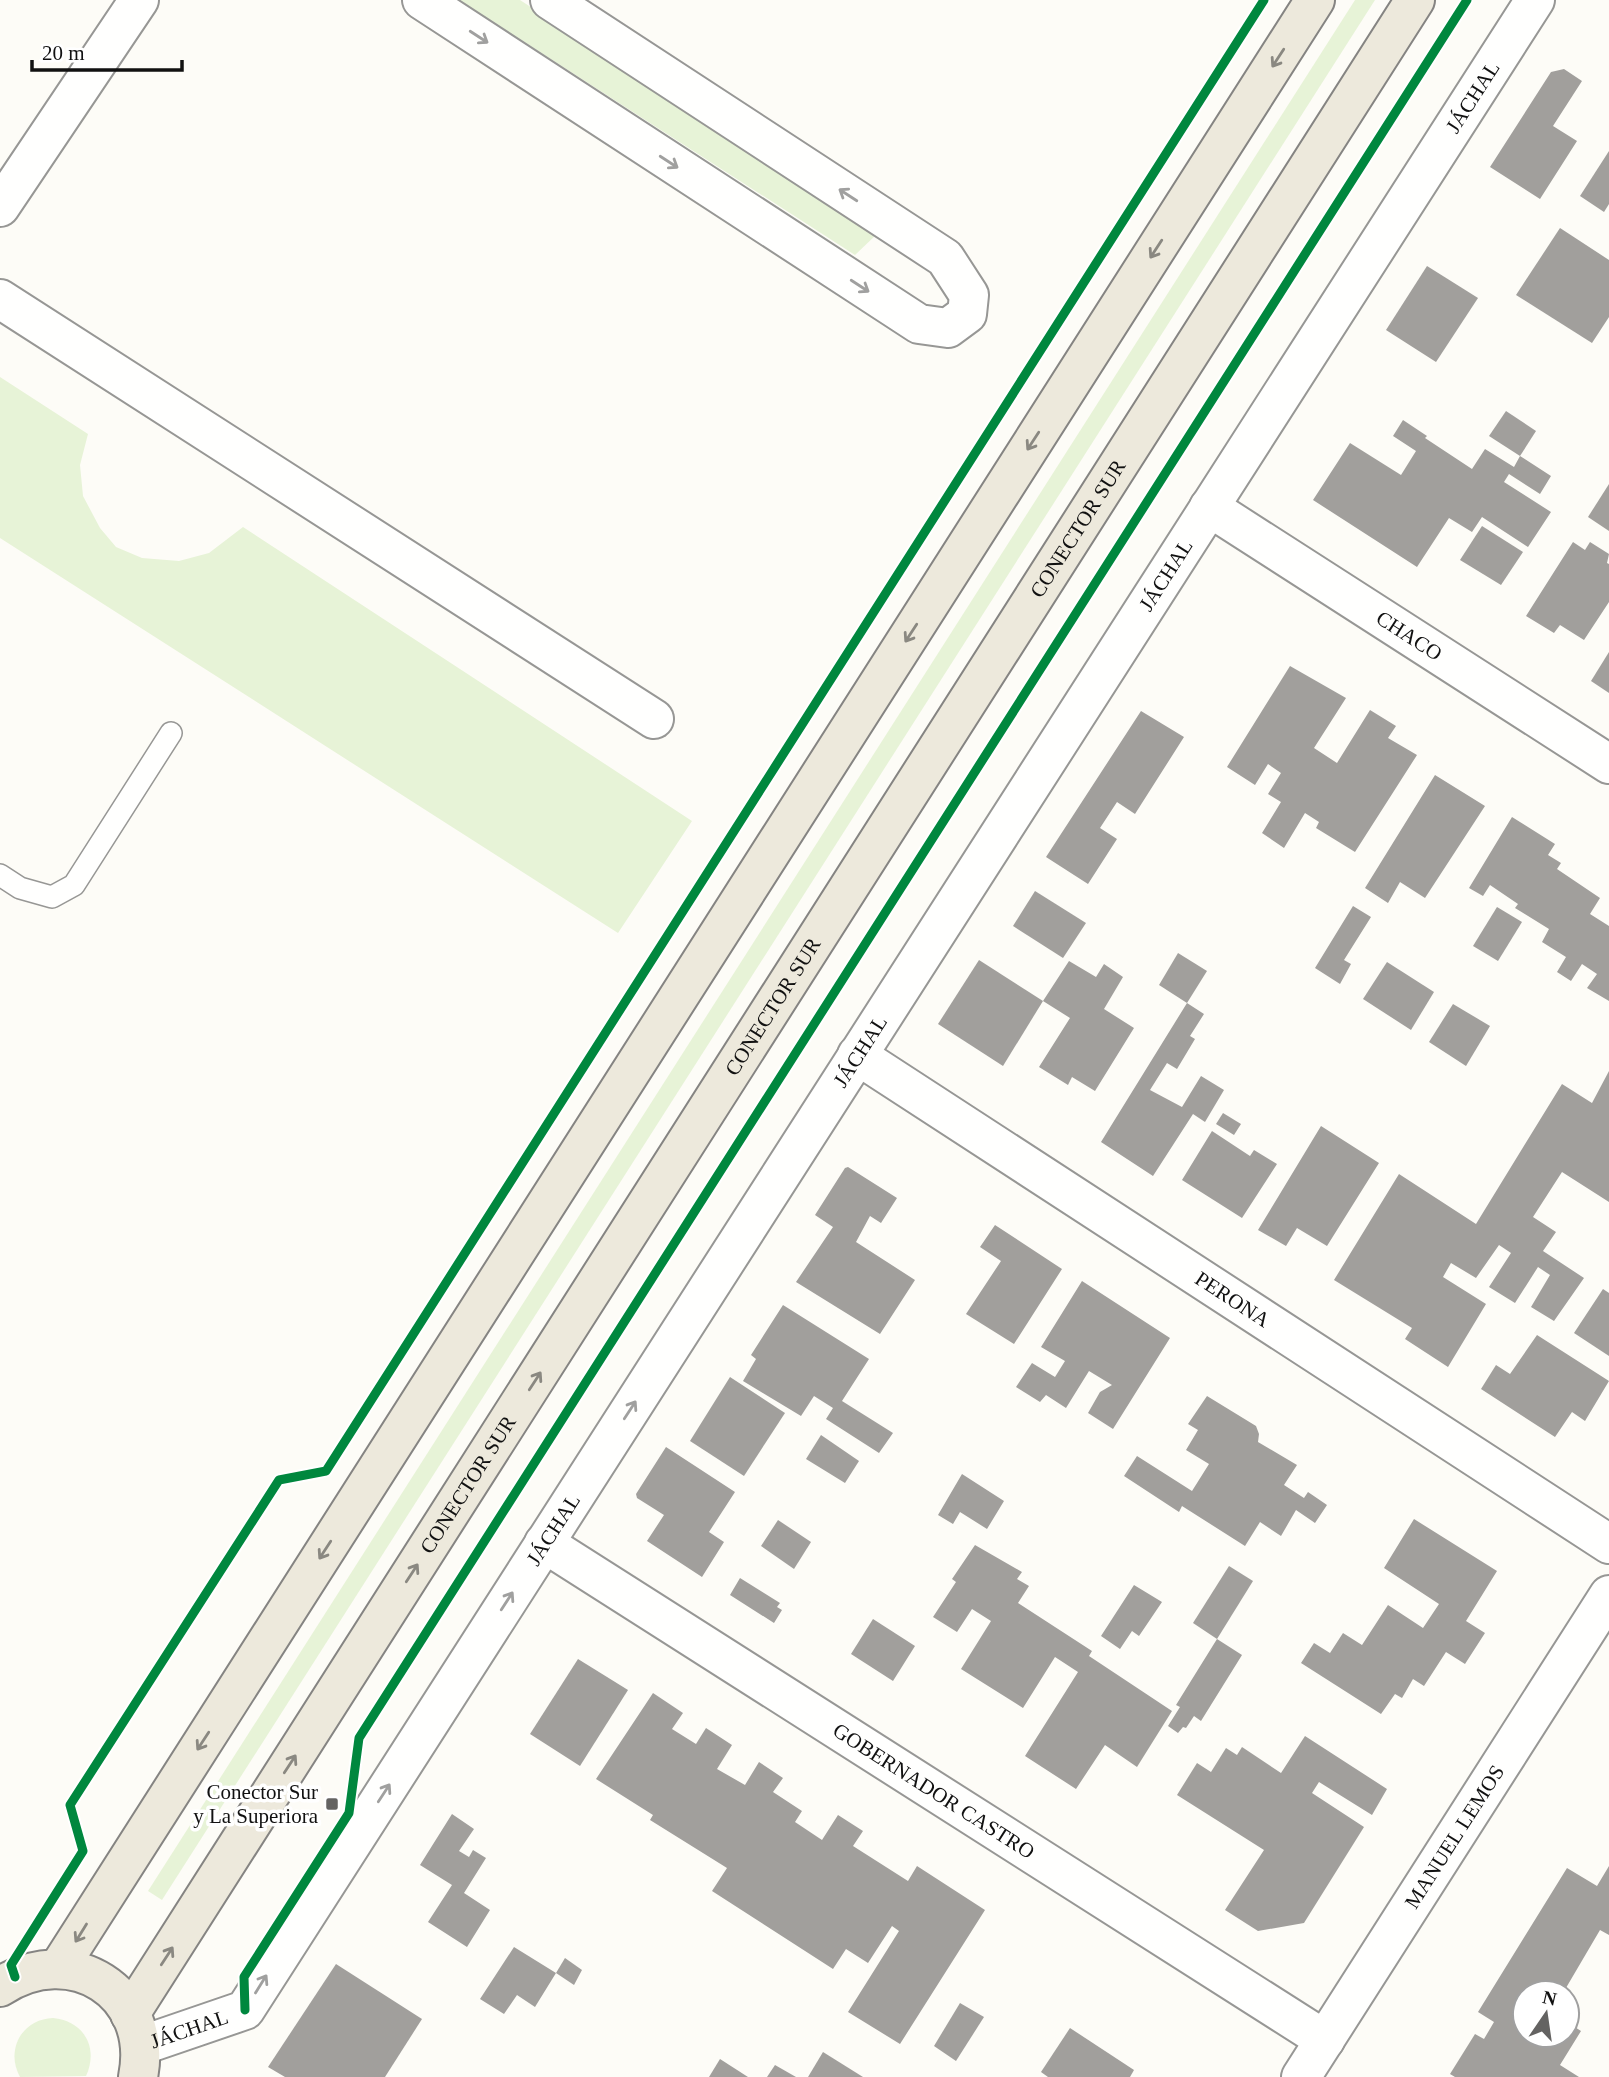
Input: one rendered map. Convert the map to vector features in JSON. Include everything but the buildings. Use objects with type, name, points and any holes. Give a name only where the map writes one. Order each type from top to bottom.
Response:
[{"type":"main road","points":[[58,1969],[1315,0]]},
{"type":"main road","name":"CONECTOR SUR","points":[[142,2055],[1415,0]]},
{"type":"main road","points":[[0,1987],[15,1976],[40,1969],[58,1969],[91,1976],[112,1991],[142,2055]]},
{"type":"street","points":[[0,207],[139,0]]},
{"type":"street","points":[[422,0],[919,324],[948,328],[967,314],[969,295],[945,258],[550,0]]},
{"type":"street","name":"JÁCHAL","points":[[142,2055],[245,2010],[1535,0]]},
{"type":"street","points":[[0,299],[654,719]]},
{"type":"street","name":"CHACO","points":[[1209,507],[1609,764]]},
{"type":"street","name":"PERONA","points":[[857,1055],[1609,1544]]},
{"type":"street","name":"GOBERNADOR CASTRO","points":[[544,1543],[1325,2040]]},
{"type":"street","name":"MANUEL LEMOS","points":[[1301,2077],[1609,1595]]},
{"type":"lane","points":[[0,875],[20,888],[52,897],[74,886],[171,733]]},
{"type":"green space","points":[[459,0],[520,0],[877,234],[855,255]]},
{"type":"green space","points":[[1355,0],[1375,0],[162,1900],[148,1891]]},
{"type":"green space","points":[[0,377],[88,434],[80,465],[83,496],[100,528],[116,547],[142,558],[179,561],[209,553],[243,527],[692,821],[618,933],[0,538]]},
{"type":"green space","points":[[53,2018],[73,2024],[86,2038],[91,2056],[86,2076],[20,2077],[14,2057],[19,2038],[33,2024]]},
{"type":"cycle path","points":[[15,1977],[11,1965],[83,1851],[70,1805],[279,1480],[326,1471],[1264,0]]},
{"type":"cycle path","points":[[245,2010],[244,1977],[349,1813],[359,1738],[1467,0]]},
{"type":"place","name":"Conector Sur y La Superiora","points":[[332,1804]]}]
